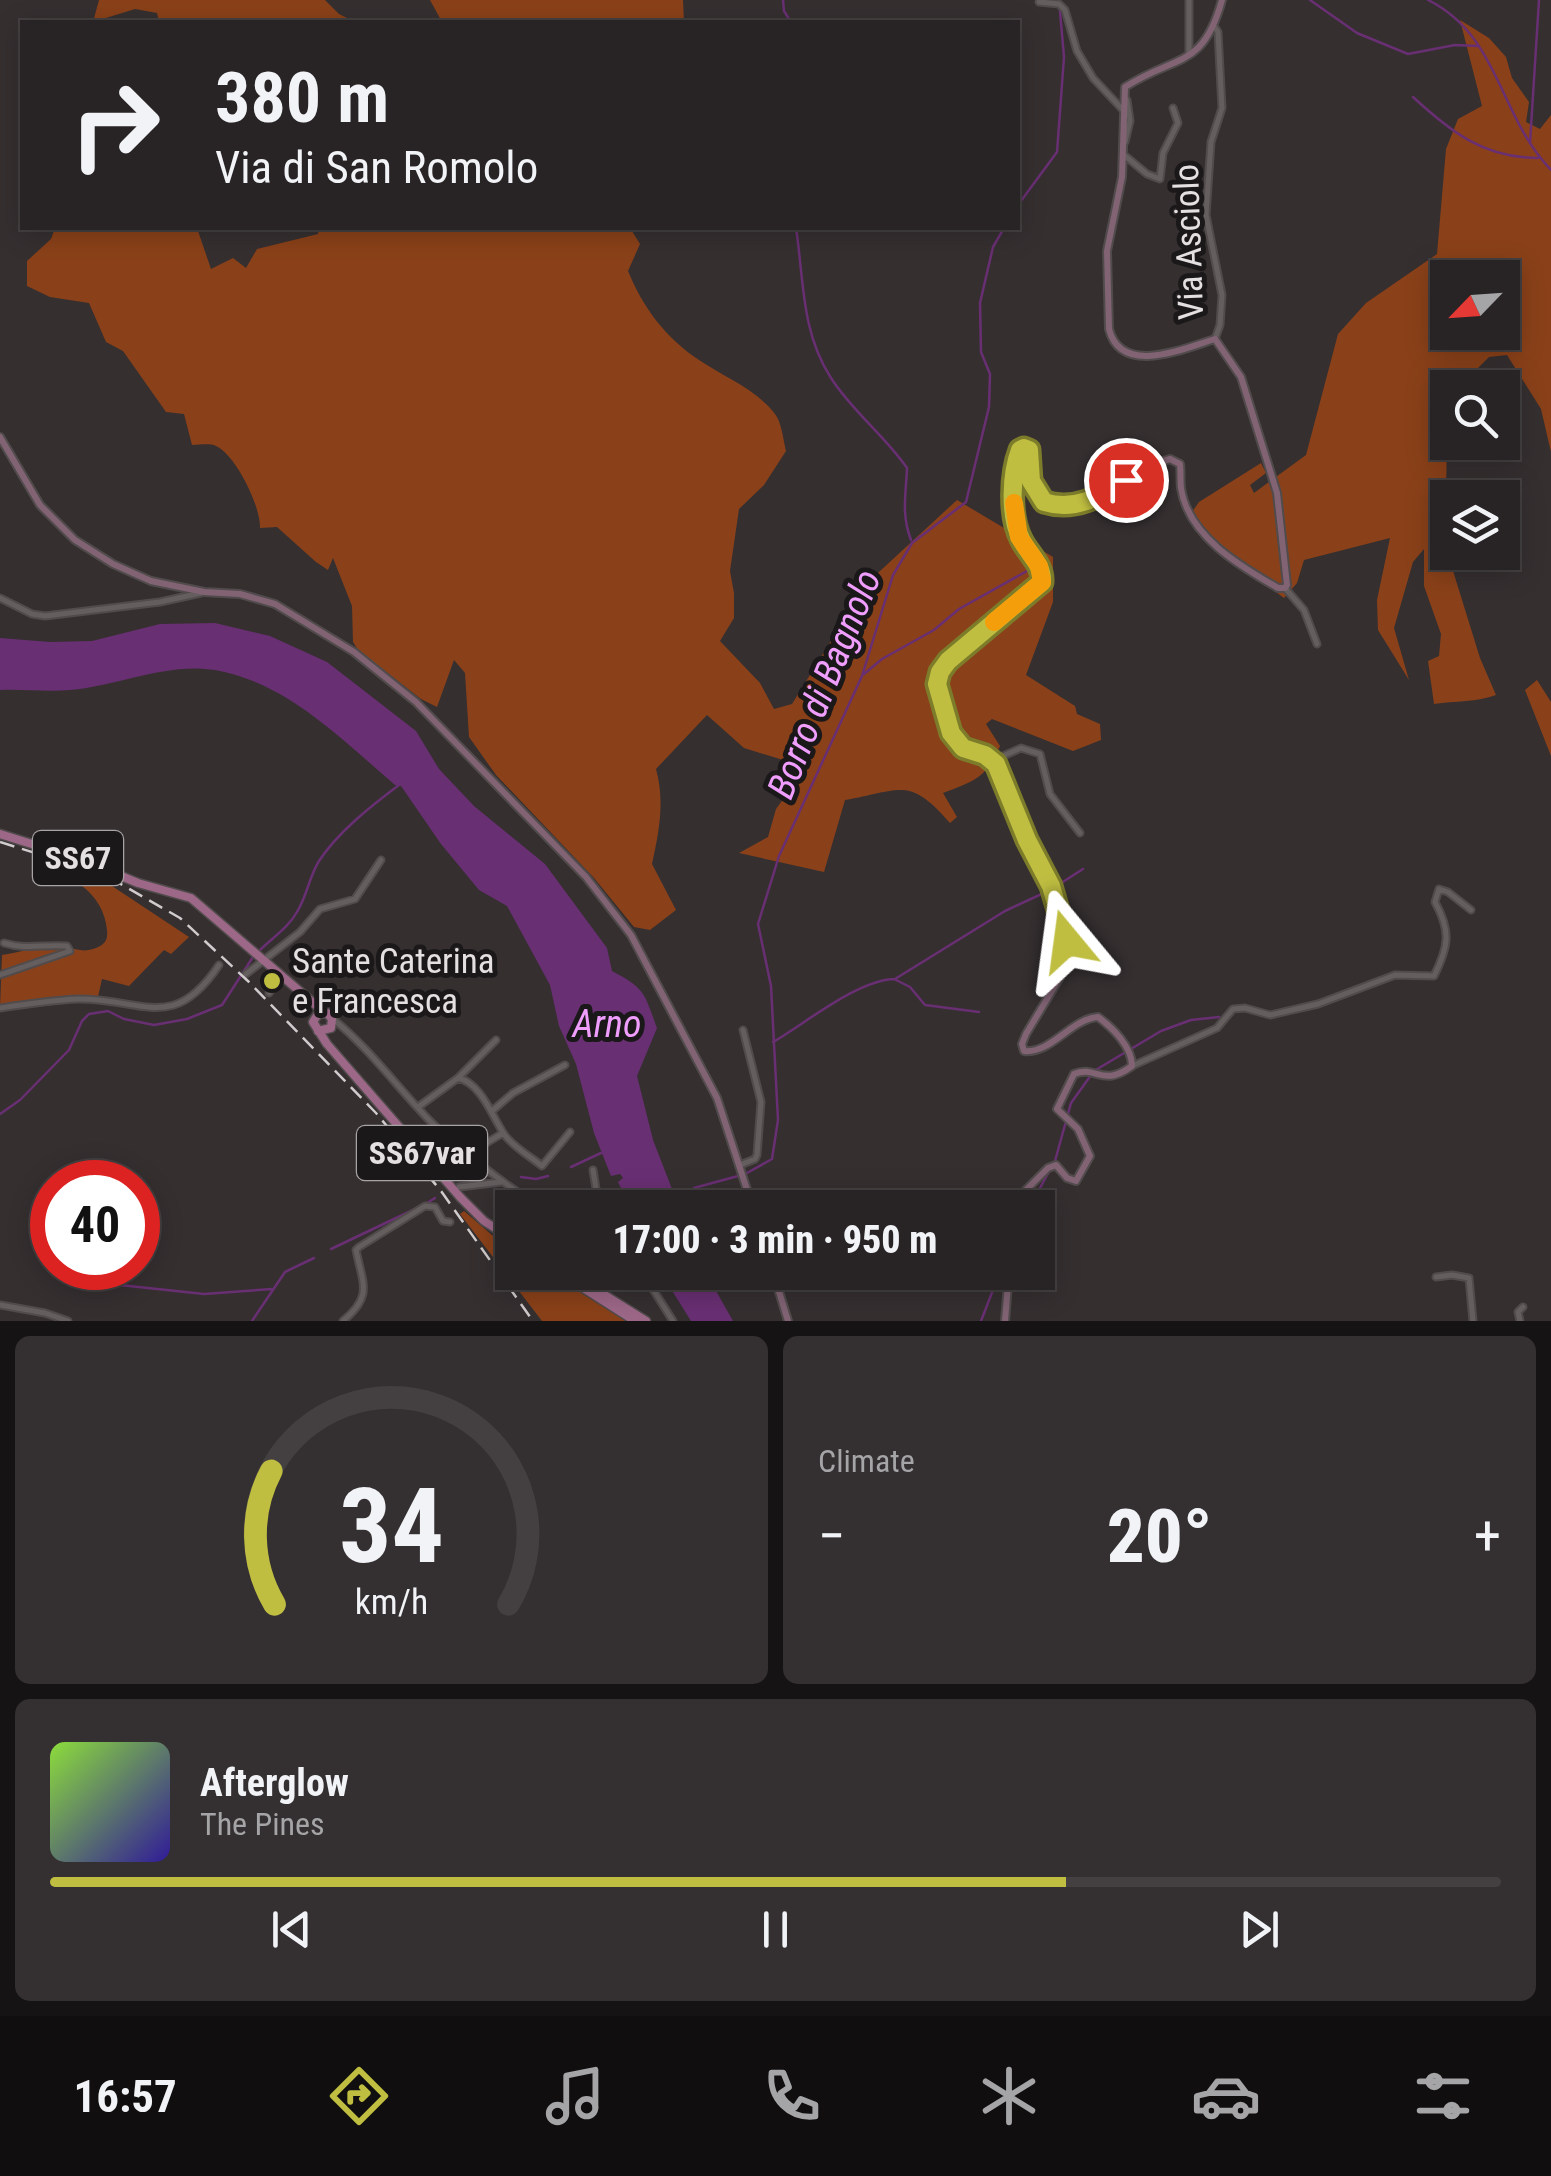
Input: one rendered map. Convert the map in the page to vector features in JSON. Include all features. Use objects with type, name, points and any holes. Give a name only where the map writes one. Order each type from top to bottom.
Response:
[{"type":"main road","name":"SS67","points":[[0,834],[191,898],[328,1015]]},
{"type":"main road","points":[[310,999],[314,1026],[318,1031],[330,1029]]},
{"type":"main road","points":[[314,1018],[328,1015],[333,1052]]},
{"type":"main road","name":"SS67var","points":[[318,1031],[460,1197],[495,1227]]},
{"type":"main road","points":[[586,1290],[635,1321]]},
{"type":"main road","points":[[597,1290],[646,1321]]},
{"type":"street","points":[[1188,55],[1189,0]]},
{"type":"street","points":[[1222,0],[1204,44],[1125,87],[1124,155],[1108,243],[1107,301],[1112,341],[1120,349],[1156,355],[1174,354],[1215,340],[1242,377],[1277,493],[1285,588],[1304,610],[1317,644]]},
{"type":"street","points":[[1039,2],[1060,4],[1066,10],[1077,51],[1093,78],[1123,110]]},
{"type":"street","name":"Via Asciolo","points":[[1214,26],[1218,32],[1223,94],[1212,142],[1206,215],[1222,295],[1215,340]]},
{"type":"street","points":[[1124,94],[1130,121],[1124,145]]},
{"type":"street","name":"Via Asciolo","points":[[1124,155],[1147,174],[1160,179],[1163,154],[1178,123],[1174,108]]},
{"type":"street","points":[[0,436],[40,504],[76,540],[113,564],[151,581],[204,592],[240,594],[276,604],[354,652],[416,702],[586,877],[631,934],[716,1098],[747,1190]]},
{"type":"street","points":[[1080,834],[1050,794],[1040,754],[1021,748],[994,760],[955,741],[937,684],[948,661],[1042,582],[1039,566],[1016,528],[1015,468],[1022,448],[1029,450],[1031,481],[1038,494],[1044,502],[1058,506],[1096,498],[1156,463],[1170,459],[1180,464],[1180,486],[1190,515],[1210,542],[1254,575],[1285,588]]},
{"type":"street","points":[[0,598],[45,616],[160,602],[204,592]]},
{"type":"street","points":[[994,760],[1051,886],[1069,954],[1068,964],[1026,1035],[1023,1049],[1028,1053],[1036,1050],[1088,1018],[1098,1017],[1129,1050],[1132,1066]]},
{"type":"street","points":[[246,974],[300,932],[320,909],[355,899],[381,860]]},
{"type":"street","points":[[1026,1190],[1056,1165],[1067,1178],[1076,1181],[1082,1176],[1090,1156],[1078,1129],[1057,1110],[1074,1074],[1088,1072],[1106,1078],[1121,1074],[1217,1028],[1233,1009],[1270,1015],[1318,1004],[1395,976],[1434,976],[1443,957],[1448,924],[1436,902],[1440,889],[1471,910]]},
{"type":"street","points":[[0,975],[70,951],[59,945],[32,948],[4,944]]},
{"type":"street","points":[[0,1008],[82,999],[169,1007],[191,997],[218,965]]},
{"type":"street","points":[[269,993],[279,972]]},
{"type":"street","points":[[328,1015],[344,1027],[418,1108],[514,1190]]},
{"type":"street","points":[[330,1029],[344,1027]]},
{"type":"street","points":[[740,1166],[758,1154],[761,1120],[761,1102],[743,1030]]},
{"type":"street","points":[[418,1108],[458,1078],[496,1040]]},
{"type":"street","points":[[492,1111],[513,1093],[565,1066]]},
{"type":"street","points":[[458,1078],[468,1081],[492,1111],[503,1133],[542,1166],[570,1132]]},
{"type":"street","points":[[404,1090],[419,1099],[429,1098]]},
{"type":"street","points":[[468,1154],[503,1133]]},
{"type":"street","points":[[593,1170],[596,1190]]},
{"type":"street","points":[[459,1186],[502,1182]]},
{"type":"street","points":[[343,1321],[362,1304],[365,1292],[356,1250],[359,1247],[426,1206],[435,1207],[443,1221],[450,1222]]},
{"type":"street","points":[[1436,1277],[1469,1278],[1472,1321]]},
{"type":"street","points":[[654,1290],[673,1321]]},
{"type":"street","points":[[779,1290],[788,1321]]},
{"type":"street","points":[[1005,1321],[1008,1290]]},
{"type":"street","points":[[664,1304],[664,1321]]},
{"type":"street","points":[[0,1306],[68,1321]]},
{"type":"street","points":[[1520,1321],[1518,1312],[1523,1307]]},
{"type":"shaded area","points":[[99,0],[325,0],[351,20],[159,20],[157,13],[135,9],[94,20]]},
{"type":"shaded area","points":[[430,0],[683,0],[684,20],[441,20]]},
{"type":"shaded area","points":[[1460,20],[1489,38],[1506,57],[1512,78],[1529,102],[1526,122],[1540,129],[1551,115],[1551,452],[1541,409],[1520,370],[1507,355],[1489,357],[1476,370],[1430,370],[1430,460],[1447,460],[1446,480],[1430,480],[1430,570],[1453,570],[1480,658],[1496,695],[1434,704],[1428,661],[1439,656],[1441,634],[1424,586],[1424,549],[1413,562],[1394,628],[1409,680],[1378,630],[1377,600],[1390,538],[1304,560],[1297,583],[1284,598],[1210,542],[1190,515],[1199,502],[1261,463],[1266,473],[1250,485],[1254,493],[1306,455],[1338,334],[1366,303],[1437,254],[1446,149],[1458,119],[1482,106]]},
{"type":"shaded area","points":[[54,230],[198,230],[211,269],[233,258],[246,268],[257,249],[318,234],[319,230],[631,230],[640,244],[628,271],[657,321],[699,360],[759,397],[781,427],[786,451],[764,485],[739,509],[730,571],[734,618],[720,641],[760,683],[774,709],[792,704],[867,583],[957,500],[1053,557],[1053,602],[1026,675],[1075,706],[1077,714],[1100,724],[1101,740],[1073,751],[992,719],[986,724],[1000,746],[990,765],[971,781],[943,793],[957,817],[950,823],[924,798],[904,790],[845,800],[824,872],[739,853],[768,837],[776,809],[806,767],[744,748],[707,715],[656,769],[661,805],[652,864],[676,910],[650,930],[634,927],[594,878],[496,775],[469,737],[465,673],[454,660],[437,707],[358,650],[353,642],[352,606],[333,558],[328,570],[277,527],[260,528],[252,495],[239,470],[214,445],[192,445],[184,414],[166,412],[123,351],[106,342],[89,303],[50,297],[27,286],[27,261],[51,239]]},
{"type":"shaded area","points":[[1537,680],[1551,702],[1551,756],[1525,690]]},
{"type":"shaded area","points":[[39,859],[112,886],[189,937],[171,954],[164,950],[129,986],[102,979],[97,1001],[82,999],[0,1008],[2,955],[51,946],[88,950],[106,939],[104,916],[92,895]]},
{"type":"shaded area","points":[[464,1211],[495,1238],[495,1260],[460,1214]]},
{"type":"shaded area","points":[[518,1290],[580,1290],[630,1321],[542,1321]]},
{"type":"water","name":"Arno","points":[[215,623],[270,636],[327,662],[416,731],[439,769],[474,806],[545,864],[607,948],[612,971],[638,988],[649,1007],[657,1028],[637,1076],[653,1140],[672,1190],[622,1190],[620,1174],[611,1176],[594,1133],[576,1064],[559,1026],[550,985],[507,906],[479,890],[401,786],[312,715],[266,687],[241,677],[197,668],[70,690],[0,690],[0,638],[92,641],[160,624]]},
{"type":"water","points":[[672,1290],[716,1290],[733,1321],[691,1321]]},
{"type":"waterway","points":[[783,0],[790,20]]},
{"type":"waterway","name":"Borro di Bagnolo","points":[[1020,202],[1057,152],[1064,57],[1059,0]]},
{"type":"waterway","points":[[1310,0],[1357,33],[1408,54],[1455,45],[1478,46]]},
{"type":"waterway","points":[[1428,0],[1452,15],[1470,34],[1533,148],[1551,170]]},
{"type":"waterway","points":[[1530,143],[1539,0]]},
{"type":"waterway","points":[[1413,97],[1470,141],[1501,153],[1538,158]]},
{"type":"waterway","points":[[796,230],[805,305],[814,342],[839,390],[907,468],[905,513],[911,540]]},
{"type":"waterway","name":"Borro di Bagnolo","points":[[747,1173],[772,1159],[778,1120],[771,986],[758,924],[779,856],[862,676],[893,575],[912,543],[966,502],[989,407],[990,374],[981,352],[980,303],[993,247],[1003,230]]},
{"type":"waterway","points":[[864,674],[882,659],[934,630],[959,609],[1027,571]]},
{"type":"waterway","points":[[259,951],[293,918],[327,850],[399,785]]},
{"type":"waterway","points":[[1055,887],[1083,869]]},
{"type":"waterway","points":[[773,1042],[848,994],[895,979],[1005,911],[1048,891]]},
{"type":"waterway","points":[[0,1114],[20,1100],[69,1050],[89,1014],[108,1011],[154,1025],[187,1019],[222,1005],[253,957]]},
{"type":"waterway","points":[[896,980],[910,987],[925,1005],[979,1012]]},
{"type":"waterway","points":[[1055,1161],[1071,1103],[1094,1071],[1161,1031],[1191,1020],[1219,1017]]},
{"type":"waterway","points":[[571,1167],[601,1153]]},
{"type":"waterway","points":[[1039,1190],[1051,1168]]},
{"type":"waterway","points":[[521,1177],[548,1176]]},
{"type":"waterway","name":"Borro di Bagnolo","points":[[694,1190],[738,1176]]},
{"type":"waterway","points":[[460,1184],[478,1182]]},
{"type":"waterway","points":[[427,1203],[435,1198]]},
{"type":"waterway","points":[[331,1249],[415,1209]]},
{"type":"waterway","points":[[252,1321],[285,1272],[314,1258]]},
{"type":"waterway","points":[[160,1289],[204,1294],[272,1289]]},
{"type":"waterway","points":[[981,1321],[993,1290]]},
{"type":"railway","points":[[0,842],[105,875],[180,918],[249,982],[376,1113],[441,1191],[533,1321]]},
{"type":"slow traffic","points":[[994,622],[1042,582],[1039,566],[1019,537],[1014,503]]},
{"type":"place","name":"Sante Caterina e Francesca","points":[[272,981]]},
{"type":"route","points":[[1067,941],[1051,886],[994,760],[955,741],[937,684],[948,661],[1042,582],[1039,566],[1016,528],[1015,468],[1020,450],[1029,450],[1031,481],[1038,494],[1044,502],[1058,506],[1073,506],[1096,498],[1126,480]]}]
